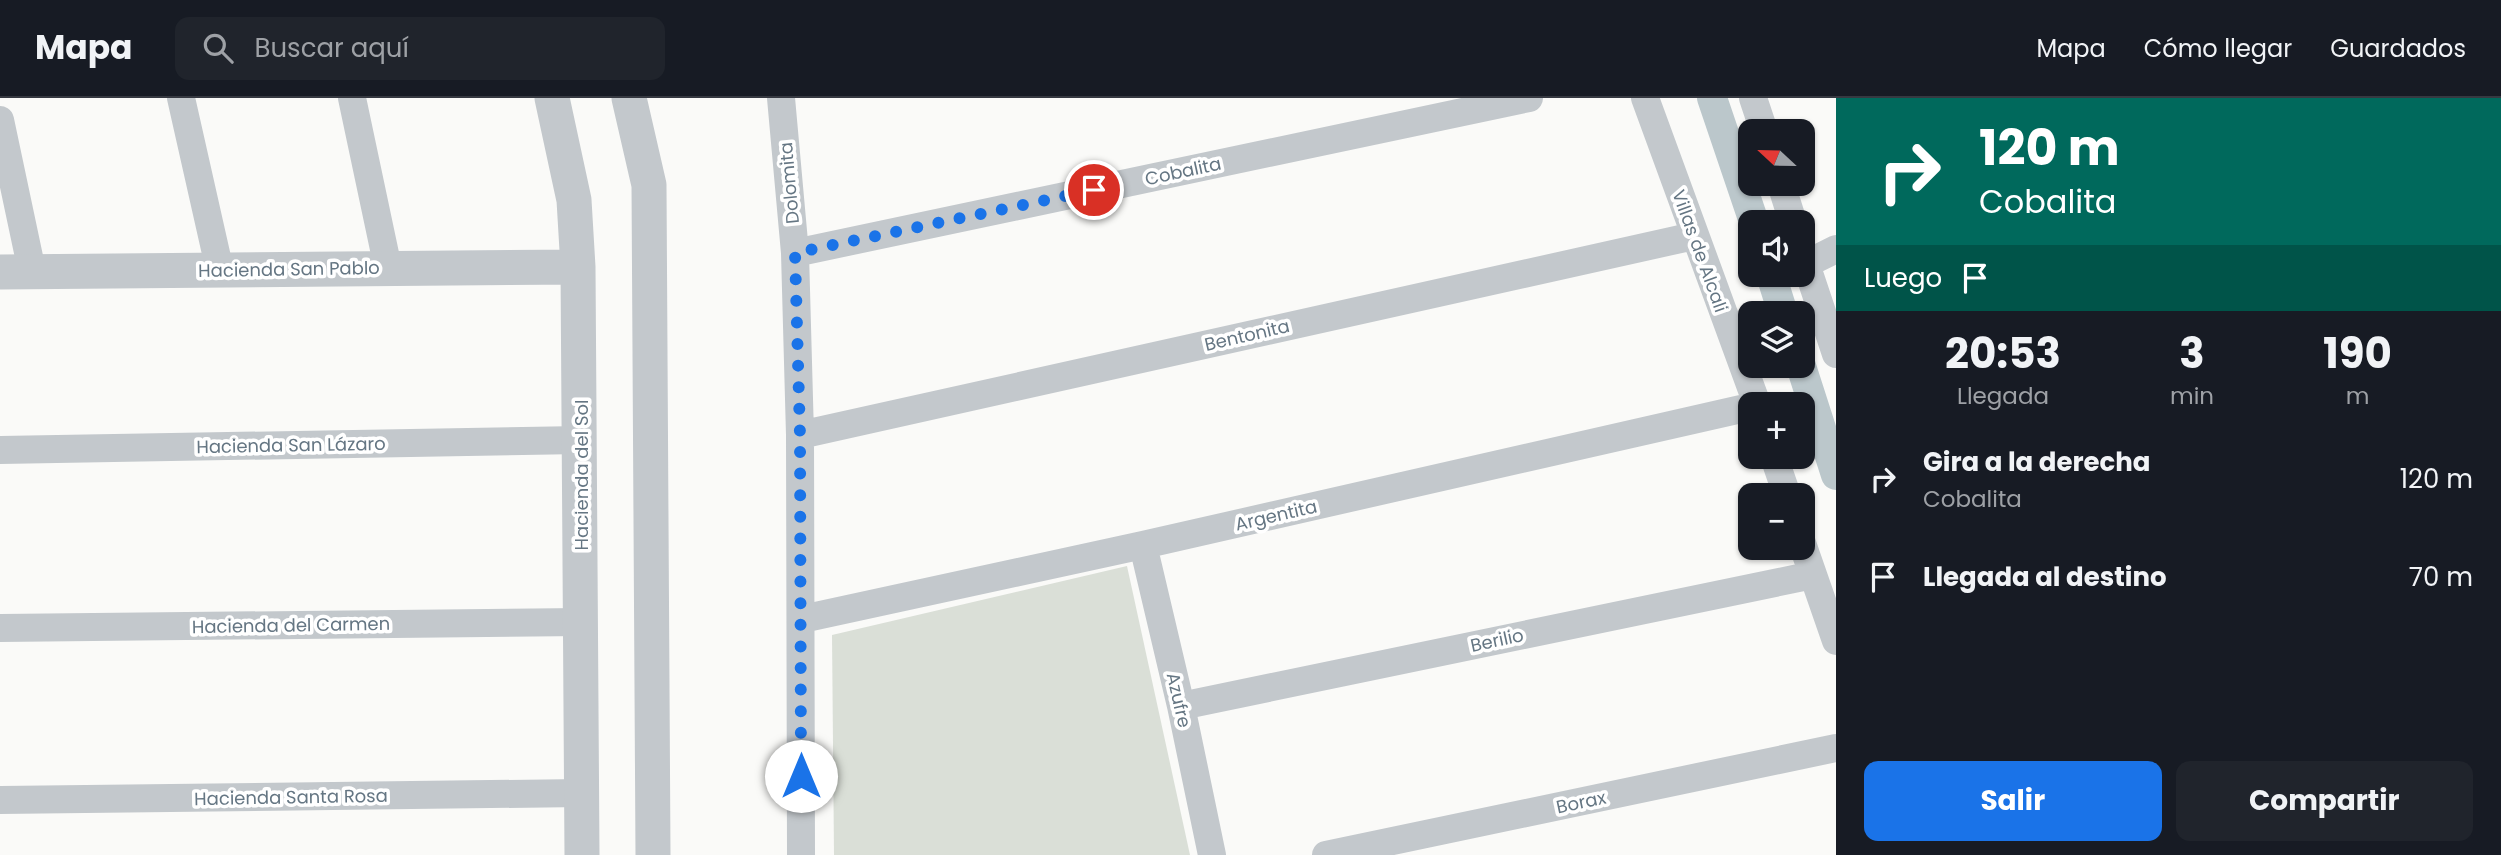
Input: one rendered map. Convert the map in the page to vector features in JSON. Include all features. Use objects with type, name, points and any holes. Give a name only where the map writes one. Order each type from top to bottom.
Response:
[{"type":"street","points":[[181,98],[219,271]]},
{"type":"street","points":[[352,98],[388,268]]},
{"type":"street","name":"Hacienda del Sol","points":[[552,98],[574,200],[578,267],[582,855]]},
{"type":"street","points":[[629,98],[649,185],[653,855]]},
{"type":"street","name":"Dolomita","points":[[781,98],[795,253],[800,435],[801,855]]},
{"type":"street","name":"Cobalita","points":[[795,253],[1529,98]]},
{"type":"street","name":"Villas de Alcali","points":[[1645,98],[1752,392]]},
{"type":"street","points":[[1753,98],[1760,119]]},
{"type":"street","points":[[0,120],[16,272]]},
{"type":"street","name":"Bentonita","points":[[800,435],[1694,236]]},
{"type":"street","points":[[1815,255],[1836,249]]},
{"type":"street","name":"Hacienda San Pablo","points":[[16,272],[578,267]]},
{"type":"street","points":[[1814,287],[1836,354]]},
{"type":"street","name":"Argentita","points":[[802,619],[1143,545],[1738,410]]},
{"type":"street","name":"Hacienda San Lázaro","points":[[0,450],[581,440]]},
{"type":"street","name":"Azufre","points":[[1143,545],[1181,706],[1212,855]]},
{"type":"street","points":[[1808,560],[1836,641]]},
{"type":"street","name":"Berilio","points":[[1181,706],[1813,575]]},
{"type":"street","name":"Hacienda del Carmen","points":[[0,628],[582,622]]},
{"type":"street","name":"Borax","points":[[1326,855],[1836,748]]},
{"type":"street","name":"Hacienda Santa Rosa","points":[[0,800],[582,793]]},
{"type":"shaded area","points":[[1127,566],[1190,855],[834,855],[832,635]]},
{"type":"waterway","points":[[1712,98],[1750,210]]},
{"type":"waterway","points":[[1775,287],[1779,301]]},
{"type":"waterway","points":[[1805,378],[1836,475]]},
{"type":"route","points":[[801,776],[800,435],[795,253],[1094,190]]}]
